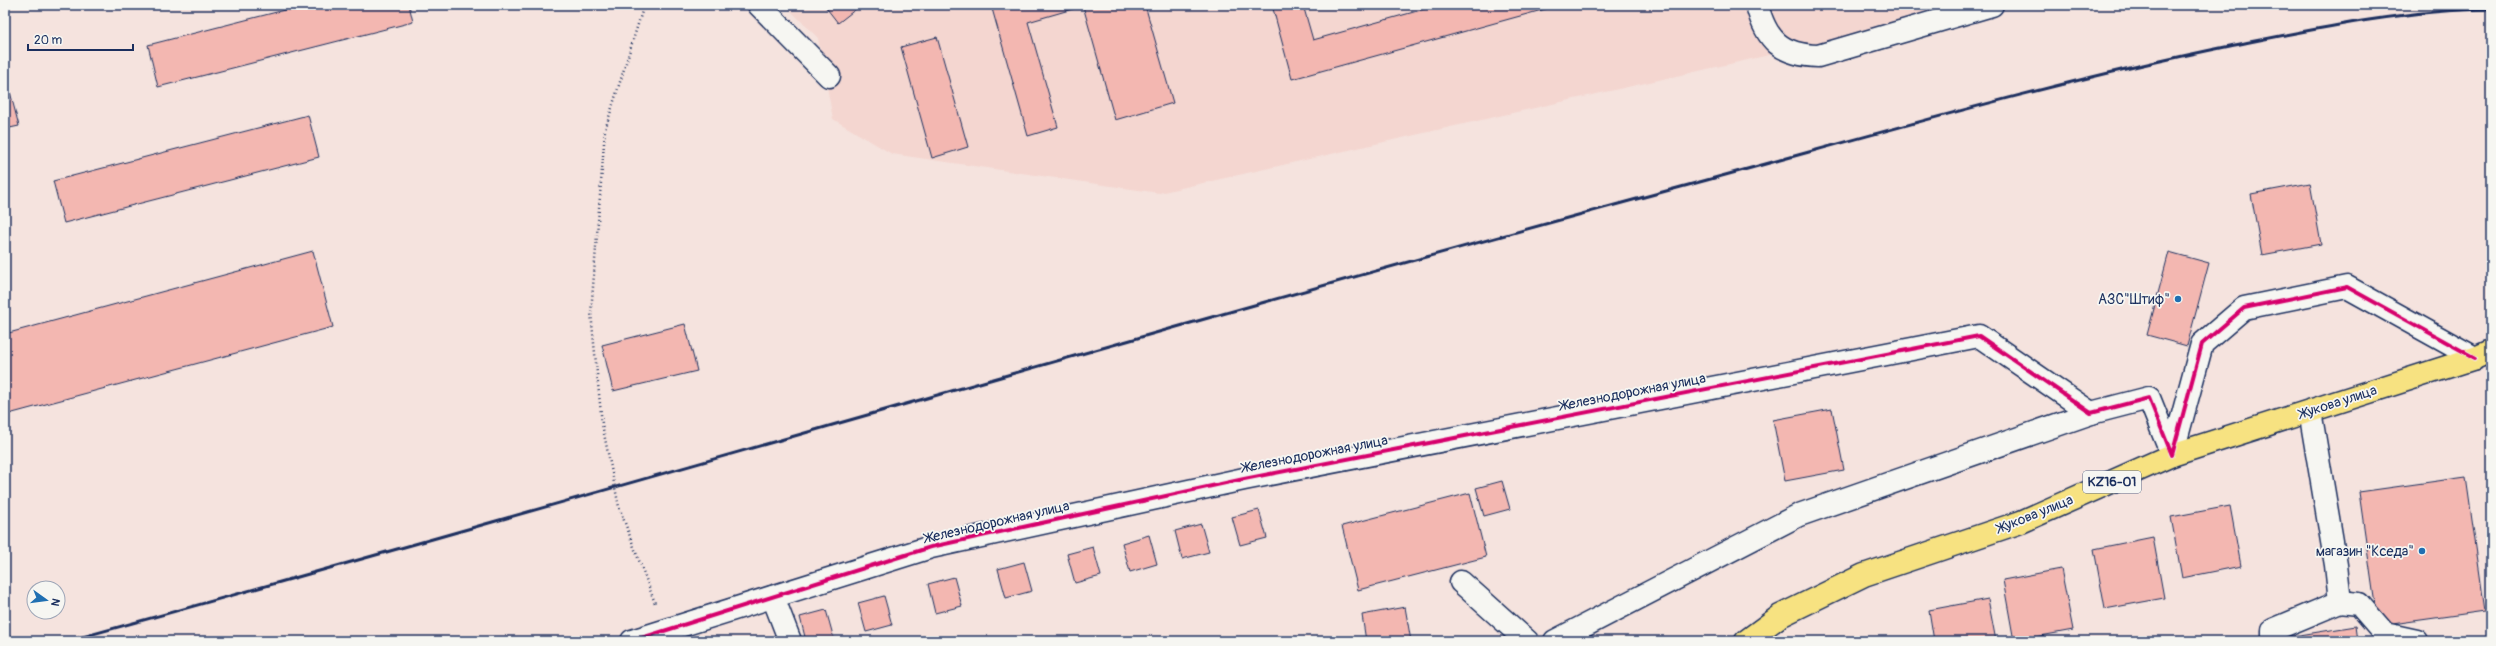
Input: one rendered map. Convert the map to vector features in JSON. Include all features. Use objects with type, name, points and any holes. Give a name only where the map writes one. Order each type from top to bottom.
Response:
[{"type":"main road","name":"Жукова улица","points":[[1746,641],[1780,616],[1864,575],[2021,522],[2172,455],[2487,354]]},
{"type":"street","points":[[759,5],[829,76]]},
{"type":"street","points":[[1757,5],[1770,37],[1780,47],[1800,55],[1818,56],[1992,5]]},
{"type":"street","points":[[2172,455],[2202,344],[2244,308],[2347,287],[2487,354]]},
{"type":"street","name":"Железнодорожная улица","points":[[632,641],[931,547],[1228,483],[1979,336],[2091,413]]},
{"type":"street","points":[[1555,641],[1799,515],[2091,413],[2150,398],[2172,455]]},
{"type":"street","points":[[2310,411],[2336,565],[2340,602]]},
{"type":"street","points":[[1461,582],[1527,641]]},
{"type":"street","points":[[773,597],[790,641]]},
{"type":"street","points":[[2273,641],[2273,630],[2340,602],[2358,604],[2385,634],[2417,641]]},
{"type":"path","points":[[644,5],[605,130],[592,313],[602,424],[619,508],[666,630]]},
{"type":"shaded area","points":[[785,5],[1990,5],[1159,193],[892,154],[833,119],[818,38]]},
{"type":"building","points":[[304,5],[409,5],[413,22],[158,87],[148,45]]},
{"type":"building","points":[[824,5],[861,5],[838,23]]},
{"type":"building","points":[[991,5],[1145,5],[1173,103],[1115,120],[1083,6],[1028,22],[1058,127],[1028,136]]},
{"type":"building","points":[[1272,5],[1303,5],[1313,40],[1439,5],[1560,5],[1292,79]]},
{"type":"building","points":[[937,37],[968,147],[932,158],[901,47]]},
{"type":"building","points":[[8,84],[19,126],[5,129],[5,85]]},
{"type":"building","points":[[308,115],[319,157],[64,223],[53,181]]},
{"type":"building","points":[[2310,183],[2321,244],[2262,255],[2251,194]]},
{"type":"building","points":[[313,251],[333,327],[5,415],[5,334]]},
{"type":"building","name":"АЗС\"Штиф\"","points":[[2169,252],[2209,263],[2187,346],[2147,335]]},
{"type":"building","points":[[685,324],[697,371],[613,391],[602,345]]},
{"type":"building","points":[[1832,409],[1844,470],[1785,481],[1773,420]]},
{"type":"building","name":"магазин \"Кседа\"","points":[[2466,477],[2485,611],[2378,626],[2359,492]]},
{"type":"building","points":[[1502,481],[1510,509],[1484,516],[1476,488]]},
{"type":"building","points":[[1470,493],[1486,557],[1358,590],[1342,526]]},
{"type":"building","points":[[2230,506],[2241,566],[2182,578],[2171,517]]},
{"type":"building","points":[[1259,510],[1267,538],[1240,545],[1232,517]]},
{"type":"building","points":[[1201,524],[1209,552],[1182,559],[1175,531]]},
{"type":"building","points":[[1149,535],[1157,564],[1130,572],[1122,543]]},
{"type":"building","points":[[2153,537],[2164,598],[2105,609],[2094,549]]},
{"type":"building","points":[[1093,547],[1101,576],[1075,583],[1067,554]]},
{"type":"building","points":[[1024,562],[1032,591],[1006,598],[998,569]]},
{"type":"building","points":[[2061,569],[2073,630],[2014,641],[2003,580]]},
{"type":"building","points":[[954,577],[962,606],[935,613],[928,584]]},
{"type":"building","points":[[884,596],[892,625],[866,632],[858,603]]},
{"type":"building","points":[[1988,599],[1996,641],[1934,641],[1929,610]]},
{"type":"building","points":[[1405,607],[1411,641],[1366,641],[1362,615]]},
{"type":"building","points":[[826,610],[834,639],[806,641],[800,617]]},
{"type":"building","points":[[2356,626],[2358,641],[2281,641],[2281,638]]},
{"type":"railway","points":[[68,641],[1479,242],[2023,94],[2160,61],[2327,27],[2425,13],[2491,9]]},
{"type":"cycle path","points":[[632,641],[931,547],[1244,479],[1979,336],[2091,413],[2149,398],[2172,455],[2202,344],[2244,308],[2347,287],[2475,358]]},
{"type":"place","name":"АЗС\"Штиф\"","points":[[2178,299]]},
{"type":"place","name":"магазин \"Кседа\"","points":[[2422,551]]}]
